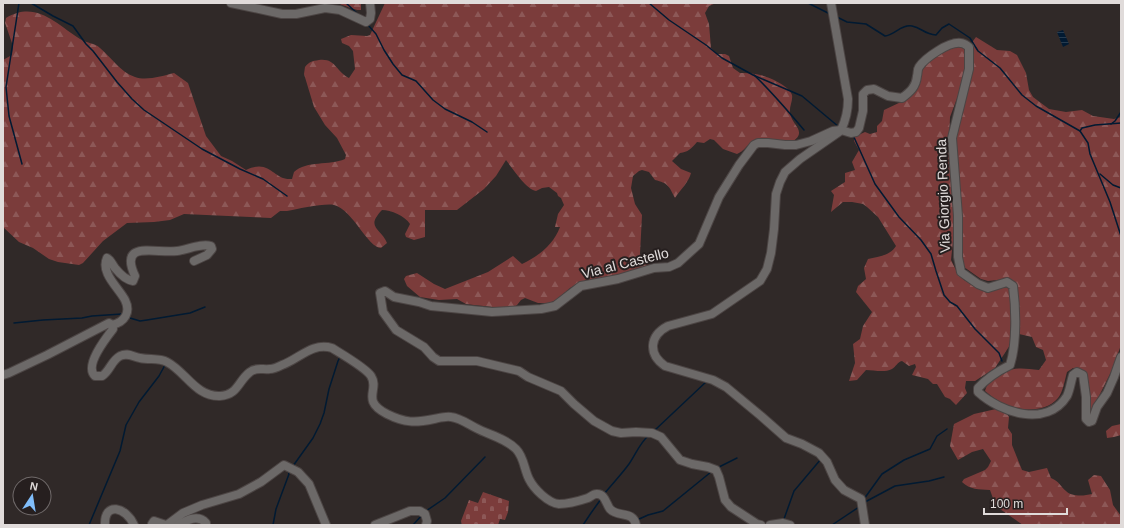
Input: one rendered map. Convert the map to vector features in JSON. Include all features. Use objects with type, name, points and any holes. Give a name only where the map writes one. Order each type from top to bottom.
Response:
[{"type":"street","points":[[231,3],[282,14],[296,14],[325,8],[340,10],[366,22],[370,19],[370,3]]},
{"type":"street","points":[[831,3],[848,99],[846,120],[841,130],[800,159],[786,172],[780,182],[776,194],[771,253],[767,269],[760,281],[712,314],[662,329],[656,335],[653,342],[653,349],[659,362],[665,366],[713,380],[726,387],[786,438],[802,444],[818,453],[827,462],[835,480],[844,490],[861,499],[865,525]]},
{"type":"street","name":"Via Giorgio Renda","points":[[841,130],[851,133],[858,130],[862,111],[863,94],[867,90],[874,89],[888,96],[902,98],[912,90],[917,78],[918,68],[929,56],[958,42],[969,47],[969,69],[952,138],[958,216],[958,257],[961,272],[978,284],[988,288],[1007,282],[1013,286],[1015,327],[1013,356],[1010,365],[995,373],[978,388],[978,392],[984,398],[1008,411],[1025,414],[1041,414],[1058,406],[1067,395],[1073,375],[1077,372],[1083,375],[1086,419],[1089,422],[1092,421],[1097,407],[1107,393],[1121,357]]},
{"type":"street","name":"Via al Castello","points":[[761,525],[757,524],[731,507],[725,500],[716,470],[680,460],[661,437],[636,432],[621,433],[612,431],[594,421],[561,391],[519,372],[477,360],[439,361],[424,347],[396,330],[383,312],[380,293],[385,291],[394,298],[419,302],[431,306],[466,310],[492,312],[541,309],[556,306],[581,286],[618,279],[654,268],[669,267],[678,263],[699,244],[719,197],[739,165],[754,145],[768,142],[796,145],[811,141],[833,131],[841,130]]},
{"type":"street","points":[[3,375],[47,355],[107,323],[112,325],[120,323],[124,319],[127,307],[125,300],[111,280],[106,269],[105,261],[107,258],[111,261],[116,270],[133,281],[135,276],[131,269],[131,257],[140,250],[167,252],[211,246],[212,249],[206,255],[194,261]]},
{"type":"street","points":[[112,325],[113,329],[102,343],[91,367],[93,375],[97,377],[104,375],[114,360],[126,354],[130,354],[142,359],[163,360],[178,369],[200,390],[215,396],[231,394],[250,372],[255,369],[271,369],[282,366],[295,360],[312,348],[325,346],[332,348],[370,374],[373,382],[372,397],[376,406],[396,418],[414,423],[451,416],[492,434],[516,449],[523,461],[529,480],[548,500],[564,504],[596,494],[600,495],[615,512],[631,516],[636,525]]},
{"type":"street","points":[[152,525],[154,521],[167,525],[202,505],[239,494],[261,482],[284,465],[298,472],[309,484],[326,525]]},
{"type":"street","points":[[105,525],[107,514],[112,510],[118,509],[126,513],[134,525]]},
{"type":"street","points":[[375,525],[410,511],[420,511],[425,514],[427,521],[426,525]]},
{"type":"street","points":[[178,525],[188,519],[194,518],[203,520],[206,525]]},
{"type":"street","points":[[770,525],[783,523],[790,525]]},
{"type":"green space","points":[[337,3],[361,3],[361,10],[353,9]]},
{"type":"green space","points":[[385,3],[716,3],[709,6],[705,13],[709,24],[711,48],[717,54],[725,54],[729,56],[733,68],[740,73],[765,76],[782,84],[790,91],[792,95],[790,108],[791,118],[798,128],[799,135],[792,142],[771,139],[756,140],[737,154],[723,149],[714,140],[710,139],[704,143],[697,142],[693,147],[680,153],[672,161],[681,169],[691,173],[675,198],[663,182],[655,180],[649,172],[642,170],[639,171],[633,176],[631,188],[635,204],[642,215],[640,254],[644,261],[652,266],[611,278],[577,284],[556,300],[549,303],[538,303],[525,298],[514,307],[503,308],[466,304],[457,299],[439,300],[420,297],[407,286],[404,279],[406,276],[417,273],[445,289],[488,272],[513,256],[522,264],[535,257],[550,244],[560,227],[555,227],[558,214],[564,205],[561,198],[549,187],[536,191],[528,187],[506,160],[496,176],[484,189],[457,210],[425,210],[425,237],[414,240],[406,237],[405,234],[410,224],[408,221],[398,214],[382,210],[375,221],[376,228],[387,243],[381,248],[371,242],[348,214],[341,208],[334,205],[311,206],[280,211],[271,218],[184,214],[170,220],[127,223],[103,241],[83,263],[79,265],[49,259],[33,248],[19,242],[3,227],[3,60],[12,55],[13,46],[5,23],[6,18],[17,13],[27,12],[45,16],[80,39],[98,46],[120,68],[135,77],[160,77],[174,73],[188,83],[206,136],[221,156],[246,170],[254,167],[267,168],[280,177],[292,179],[294,172],[299,168],[312,164],[339,161],[345,159],[346,155],[337,138],[325,125],[314,107],[304,74],[305,67],[314,61],[329,61],[349,78],[355,69],[353,51],[349,46],[342,43],[341,39],[351,35],[370,35]]},
{"type":"green space","points":[[976,37],[997,50],[1010,51],[1017,55],[1026,73],[1029,90],[1033,97],[1049,109],[1066,112],[1082,110],[1093,116],[1114,119],[1121,117],[1121,345],[1112,370],[1090,414],[1090,393],[1087,380],[1080,371],[1073,368],[1067,372],[1063,389],[1058,398],[1046,407],[1038,409],[1022,409],[1014,407],[998,401],[985,391],[990,382],[1002,373],[1012,369],[1039,370],[1046,360],[1043,350],[1036,347],[1032,337],[1019,334],[1017,286],[1006,279],[988,281],[981,279],[964,267],[961,257],[954,139],[972,66],[973,41]]},
{"type":"green space","points":[[959,47],[966,49],[965,67],[959,93],[950,117],[949,141],[955,222],[951,260],[956,270],[964,280],[977,288],[990,290],[1007,286],[1012,293],[1010,345],[995,368],[975,381],[966,381],[965,388],[967,393],[956,405],[950,399],[945,397],[937,384],[933,384],[928,379],[912,375],[916,367],[915,364],[909,366],[902,361],[889,370],[866,370],[857,380],[849,381],[855,363],[853,344],[860,339],[863,326],[872,312],[856,292],[858,286],[866,279],[864,268],[868,259],[888,254],[896,246],[878,217],[863,204],[843,202],[831,212],[834,195],[831,191],[845,182],[845,173],[855,170],[852,162],[859,150],[854,141],[854,137],[865,132],[870,134],[877,132],[877,126],[882,121],[884,110],[903,101],[920,69],[932,55]]},
{"type":"green space","points":[[996,409],[1007,414],[1009,417],[1008,428],[1012,434],[1012,445],[1022,470],[1029,472],[1047,468],[1051,478],[1069,493],[1078,496],[1092,494],[1088,480],[1094,475],[1101,476],[1110,490],[1113,505],[1121,516],[1121,525],[1023,525],[997,507],[990,490],[971,488],[965,485],[962,482],[964,479],[985,470],[991,461],[983,449],[972,452],[958,460],[950,446],[954,424],[974,414]]},
{"type":"green space","points":[[1121,424],[1121,435],[1107,438],[1106,431],[1112,426]]},
{"type":"green space","points":[[483,492],[509,501],[508,512],[505,520],[500,519],[498,525],[462,525],[461,521],[469,500],[478,503]]},
{"type":"water","points":[[1063,30],[1069,44],[1063,47],[1057,32]]},
{"type":"waterway","points":[[19,3],[6,87],[9,116],[22,164]]},
{"type":"waterway","points":[[31,3],[73,26],[117,82],[144,110],[202,149],[263,179],[287,196]]},
{"type":"waterway","points":[[346,3],[359,15]]},
{"type":"waterway","points":[[649,3],[669,20],[706,45],[722,58],[753,75],[802,96],[839,127]]},
{"type":"waterway","points":[[808,3],[830,14]]},
{"type":"waterway","points":[[837,17],[847,22],[866,24],[885,36],[908,26],[912,26],[936,35],[942,28],[949,24],[970,38],[978,51],[1000,68],[1022,95],[1036,106],[1080,131],[1088,143],[1090,154],[1110,202],[1121,236]]},
{"type":"waterway","points":[[368,25],[376,34],[384,50],[402,75],[416,81],[433,100],[445,109],[472,122],[487,132]]},
{"type":"waterway","points":[[754,75],[774,95],[804,130]]},
{"type":"waterway","points":[[1111,124],[1121,112]]},
{"type":"waterway","points":[[1080,131],[1082,128],[1095,125],[1121,123]]},
{"type":"waterway","points":[[853,135],[875,184],[899,217],[921,240],[931,254],[944,295],[950,302],[957,306],[975,329],[999,353],[1002,361]]},
{"type":"waterway","points":[[1100,174],[1113,185],[1121,188]]},
{"type":"waterway","points":[[130,318],[140,321],[147,320],[190,313],[205,307]]},
{"type":"waterway","points":[[14,323],[122,314]]},
{"type":"waterway","points":[[293,466],[313,438],[320,424],[329,389],[340,357]]},
{"type":"waterway","points":[[89,525],[120,451],[126,425],[139,402],[159,376],[165,365]]},
{"type":"waterway","points":[[655,430],[707,381]]},
{"type":"waterway","points":[[864,499],[882,474],[904,460],[930,449],[937,436],[947,429]]},
{"type":"waterway","points":[[604,494],[626,468],[640,445],[649,435]]},
{"type":"waterway","points":[[426,511],[445,498],[485,457]]},
{"type":"waterway","points":[[717,468],[737,458]]},
{"type":"waterway","points":[[784,519],[794,491],[821,459]]},
{"type":"waterway","points":[[273,525],[276,509],[289,474],[288,471]]},
{"type":"waterway","points":[[637,520],[663,511],[711,472]]},
{"type":"waterway","points":[[865,502],[895,486],[929,481],[944,477]]},
{"type":"waterway","points":[[583,525],[601,499]]},
{"type":"waterway","points":[[832,525],[859,507]]},
{"type":"waterway","points":[[413,525],[422,515]]}]
